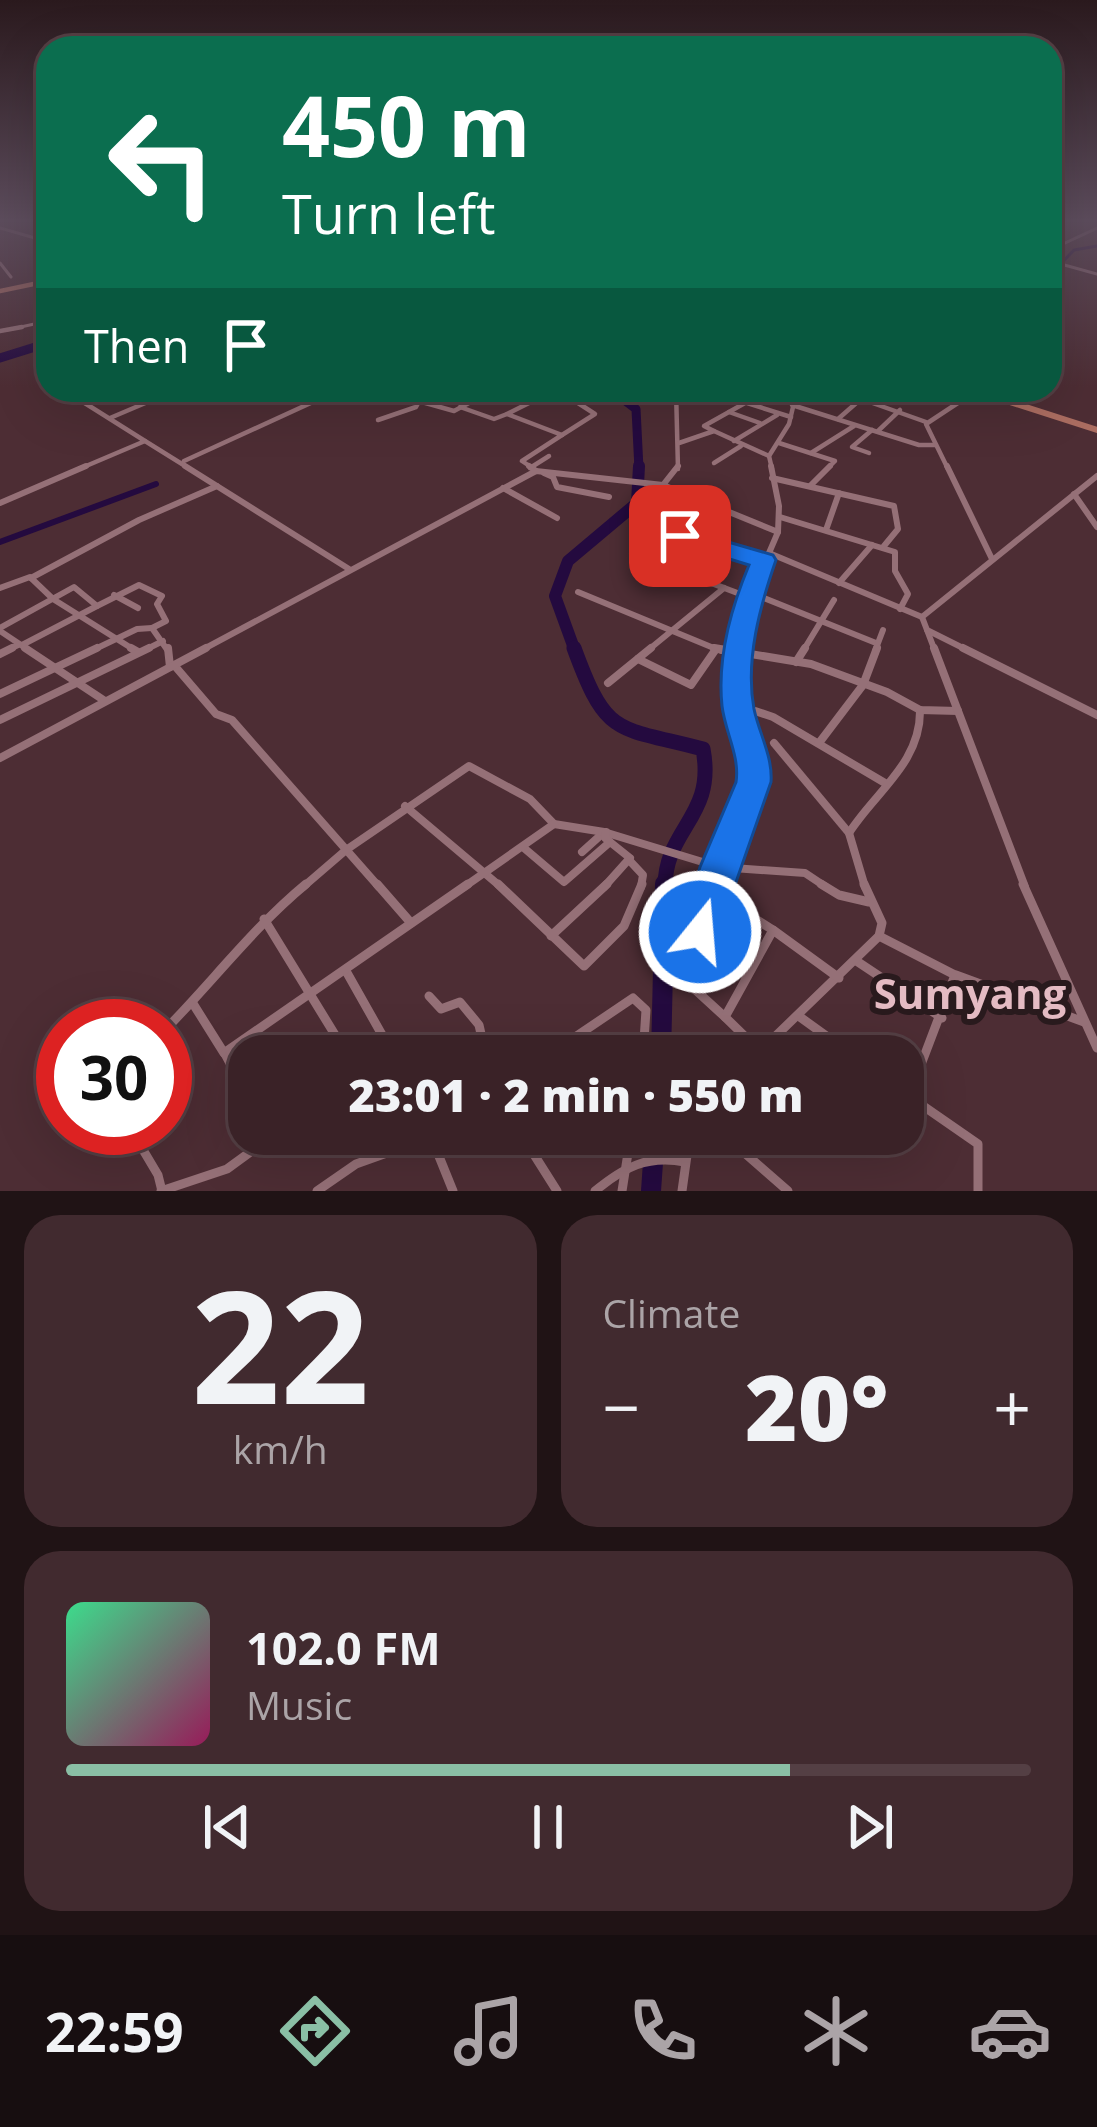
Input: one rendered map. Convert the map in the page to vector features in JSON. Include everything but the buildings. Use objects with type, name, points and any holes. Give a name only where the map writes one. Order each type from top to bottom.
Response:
[{"type":"main road","points":[[0,291],[36,283]]},
{"type":"main road","points":[[1012,402],[1097,430]]},
{"type":"street","points":[[0,331],[36,324]]},
{"type":"street","points":[[84,402],[349,569]]},
{"type":"street","points":[[110,418],[148,402]]},
{"type":"street","points":[[181,462],[312,402]]},
{"type":"street","points":[[378,420],[410,402]]},
{"type":"street","points":[[436,402],[452,411],[468,402]]},
{"type":"street","points":[[460,406],[496,419],[530,402]]},
{"type":"street","points":[[577,402],[595,413],[522,460],[553,477],[557,487],[609,497]]},
{"type":"street","points":[[659,485],[678,470],[675,402]]},
{"type":"street","points":[[741,402],[790,417]]},
{"type":"street","points":[[742,1035],[690,985],[687,971],[712,892],[714,867],[754,782],[737,705],[740,657],[749,594],[778,532],[770,456],[793,402]]},
{"type":"street","points":[[838,419],[857,402]]},
{"type":"street","points":[[875,402],[926,422],[992,560]]},
{"type":"street","points":[[926,422],[957,402]]},
{"type":"street","points":[[744,403],[704,426],[770,456]]},
{"type":"street","points":[[792,405],[935,446]]},
{"type":"street","points":[[522,406],[535,411]]},
{"type":"street","points":[[852,447],[900,410]]},
{"type":"street","points":[[729,412],[764,423]]},
{"type":"street","points":[[507,414],[562,435]]},
{"type":"street","points":[[714,463],[779,414]]},
{"type":"street","points":[[810,423],[821,414]]},
{"type":"street","points":[[811,453],[856,425]]},
{"type":"street","points":[[680,442],[714,431]]},
{"type":"street","points":[[832,440],[868,453]]},
{"type":"street","points":[[0,503],[145,441]]},
{"type":"street","points":[[779,443],[835,461],[810,486]]},
{"type":"street","points":[[0,758],[503,488],[549,456]]},
{"type":"street","points":[[535,470],[659,485],[778,532]]},
{"type":"street","points":[[922,617],[1097,476]]},
{"type":"street","points":[[772,478],[894,507],[898,529],[884,546]]},
{"type":"street","points":[[0,576],[4,586],[31,578],[150,515],[217,486]]},
{"type":"street","points":[[503,488],[557,518]]},
{"type":"street","points":[[826,530],[839,492]]},
{"type":"street","points":[[1074,494],[1097,527]]},
{"type":"street","points":[[653,538],[703,503]]},
{"type":"street","points":[[780,517],[896,552],[895,571],[908,591],[900,609]]},
{"type":"street","points":[[666,529],[731,553],[766,557],[922,617],[1097,1048]]},
{"type":"street","points":[[839,583],[873,544]]},
{"type":"street","points":[[665,564],[683,548]]},
{"type":"street","points":[[632,553],[876,644]]},
{"type":"street","points":[[708,580],[731,553]]},
{"type":"street","points":[[31,578],[53,599],[140,653]]},
{"type":"street","points":[[0,654],[139,585],[161,595],[157,604],[166,621],[142,627],[0,694]]},
{"type":"street","points":[[97,606],[77,586],[0,630],[105,701]]},
{"type":"street","points":[[608,683],[724,588]]},
{"type":"street","points":[[578,592],[716,650],[811,664],[893,694],[920,710],[958,711]]},
{"type":"street","points":[[114,595],[138,608]]},
{"type":"street","points":[[796,662],[834,600]]},
{"type":"street","points":[[152,628],[163,641],[172,666],[216,714],[232,720],[411,923]]},
{"type":"street","points":[[819,742],[863,686],[883,630]]},
{"type":"street","points":[[927,630],[1097,715]]},
{"type":"street","points":[[0,720],[163,641]]},
{"type":"street","points":[[638,658],[691,685],[716,650]]},
{"type":"street","points":[[737,705],[819,742],[885,783]]},
{"type":"street","points":[[849,833],[922,737],[920,710]]},
{"type":"street","points":[[774,743],[849,833],[869,902],[882,922],[879,936],[781,1035]]},
{"type":"street","points":[[228,1060],[192,1002],[235,959],[264,919],[405,806],[471,766],[530,799],[554,824],[714,867],[805,872],[839,896],[869,902]]},
{"type":"street","points":[[405,806],[487,873],[584,966],[611,943],[642,891],[644,875],[607,836]]},
{"type":"street","points":[[224,1053],[554,824]]},
{"type":"street","points":[[524,848],[564,882],[607,836]]},
{"type":"street","points":[[582,852],[607,836]]},
{"type":"street","points":[[550,936],[586,907],[629,860]]},
{"type":"street","points":[[712,892],[838,978]]},
{"type":"street","points":[[264,919],[335,1035]]},
{"type":"street","points":[[725,1017],[773,930]]},
{"type":"street","points":[[879,936],[955,974],[1088,1023]]},
{"type":"street","points":[[854,959],[942,1018]]},
{"type":"street","points":[[346,971],[382,1035]]},
{"type":"street","points":[[924,1057],[955,974]]},
{"type":"street","points":[[429,996],[441,1009],[460,1002],[481,1035]]},
{"type":"street","points":[[578,1035],[633,998],[646,1010],[647,1035]]},
{"type":"street","points":[[800,1017],[825,1035]]},
{"type":"street","points":[[924,1106],[978,1144],[978,1191]]},
{"type":"street","points":[[146,1155],[162,1191],[202,1180],[246,1155]]},
{"type":"street","points":[[317,1191],[327,1179],[384,1155]]},
{"type":"street","points":[[440,1155],[448,1189]]},
{"type":"street","points":[[534,1155],[557,1191]]},
{"type":"street","points":[[622,1191],[628,1155]]},
{"type":"street","points":[[682,1191],[687,1155]]},
{"type":"street","points":[[747,1155],[788,1191]]},
{"type":"street","points":[[595,1191],[626,1164],[642,1158],[686,1162]]},
{"type":"waterway","points":[[0,358],[36,347]]},
{"type":"waterway","points":[[627,402],[636,409],[639,467]]},
{"type":"waterway","points":[[575,651],[555,596],[568,561],[637,503],[639,467]]},
{"type":"waterway","points":[[0,542],[156,484]]},
{"type":"waterway","points":[[574,648],[596,699],[618,724],[703,749],[703,791],[673,850],[665,887]]},
{"type":"waterway","points":[[661,1035],[665,884]]},
{"type":"waterway","points":[[651,1191],[654,1155]]},
{"type":"district","name":"Sumyang","points":[[970,992]]},
{"type":"route","points":[[680,536],[764,560],[743,614],[737,705],[754,782],[719,867],[700,932]]}]
